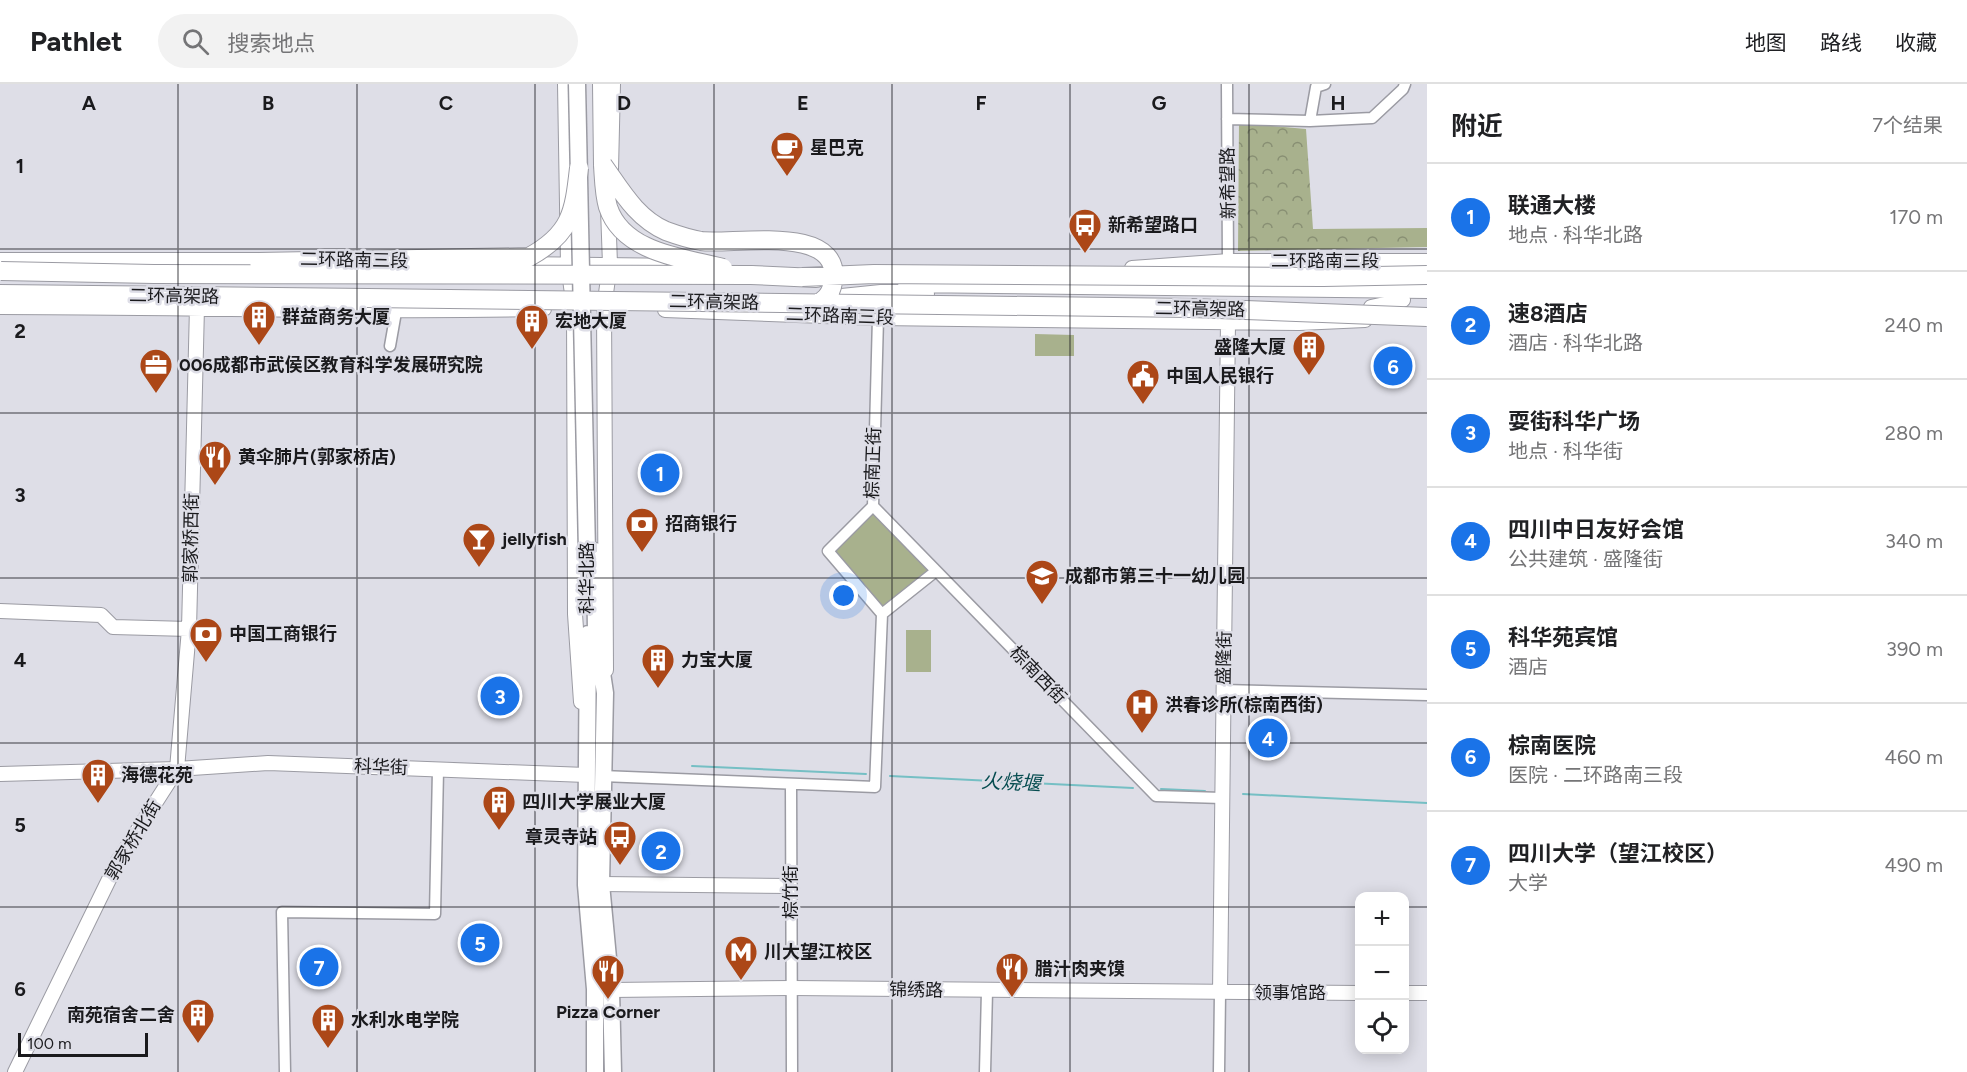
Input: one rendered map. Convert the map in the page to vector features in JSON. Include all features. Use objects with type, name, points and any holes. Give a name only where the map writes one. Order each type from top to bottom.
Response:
[{"type":"highway","points":[[602,84],[603,165],[609,209],[626,233],[637,243],[657,252],[751,275]]},
{"type":"highway","points":[[367,298],[531,307],[750,308],[789,311],[806,309],[826,300],[833,285],[834,276],[829,260],[819,249],[796,242],[702,241],[665,230],[638,212],[603,165]]},
{"type":"highway","points":[[154,274],[194,263],[529,257],[553,242],[570,221],[575,205],[579,168]]},
{"type":"highway","name":"二环高架路","points":[[0,271],[154,274],[802,277],[874,274],[1312,277],[1427,275]]},
{"type":"highway","points":[[802,277],[885,283],[1343,294]]},
{"type":"highway","points":[[790,303],[882,294],[1402,294],[1427,289]]},
{"type":"highway","name":"二环高架路","points":[[0,294],[1192,308],[1427,307]]},
{"type":"highway","points":[[1402,294],[1427,307]]},
{"type":"main road","points":[[565,84],[568,265],[574,308],[575,614],[585,740]]},
{"type":"main road","name":"科华北路","points":[[577,84],[591,552],[596,633],[605,693],[594,776],[586,885],[595,988],[595,1072]]},
{"type":"main road","points":[[588,84],[591,552]]},
{"type":"main road","points":[[605,693],[608,635],[604,308],[610,264],[608,213],[614,123],[613,84]]},
{"type":"main road","name":"二环路南三段","points":[[0,260],[356,259],[1057,274],[1228,261],[1427,261]]},
{"type":"main road","points":[[1330,262],[1402,294]]},
{"type":"main road","points":[[1057,274],[1227,282],[1344,283],[1402,294]]},
{"type":"main road","points":[[1371,307],[1402,294]]},
{"type":"main road","points":[[1228,322],[1265,304],[1427,307]]},
{"type":"main road","name":"二环路南三段","points":[[0,307],[396,312],[604,308],[878,318],[1349,323],[1427,307]]},
{"type":"main road","name":"郭家桥西街","points":[[177,769],[189,630],[197,308]]},
{"type":"main road","name":"盛隆街","points":[[1220,993],[1228,322]]},
{"type":"main road","name":"科华北路","points":[[591,552],[585,740],[594,776],[611,990],[613,1072]]},
{"type":"main road","points":[[0,611],[101,615],[113,627],[189,630]]},
{"type":"main road","name":"科华街","points":[[177,769],[268,763],[594,776]]},
{"type":"main road","name":"郭家桥北街","points":[[0,774],[177,769]]},
{"type":"main road","name":"郭家桥北街","points":[[15,1072],[118,861],[177,769]]},
{"type":"main road","points":[[601,884],[790,886]]},
{"type":"main road","name":"锦绣路","points":[[611,990],[792,988],[1220,993]]},
{"type":"main road","name":"领事馆路","points":[[1220,993],[1355,993]]},
{"type":"main road","points":[[1409,993],[1427,993]]},
{"type":"street","name":"新希望路","points":[[1227,84],[1227,282]]},
{"type":"street","points":[[1310,121],[1316,87],[1325,84]]},
{"type":"street","points":[[1227,119],[1310,121],[1372,118],[1403,89],[1405,84]]},
{"type":"street","points":[[390,346],[396,312]]},
{"type":"street","name":"棕南正街","points":[[878,318],[873,506],[828,551],[882,615]]},
{"type":"street","name":"棕南西街","points":[[873,506],[1156,796],[1222,798]]},
{"type":"street","points":[[594,776],[875,787],[882,615],[936,571]]},
{"type":"street","points":[[1223,690],[1427,695]]},
{"type":"street","points":[[285,1072],[282,912],[435,914],[438,770]]},
{"type":"street","name":"棕竹街","points":[[791,784],[792,1072]]},
{"type":"street","points":[[985,1072],[987,991]]},
{"type":"street","points":[[1219,1072],[1220,993]]},
{"type":"green space","points":[[1239,123],[1306,129],[1313,229],[1427,228],[1427,247],[1238,251]]},
{"type":"green space","points":[[1035,334],[1074,335],[1074,356],[1035,356]]},
{"type":"green space","points":[[873,506],[936,571],[882,614],[828,551]]},
{"type":"green space","points":[[906,630],[931,630],[931,672],[906,672]]},
{"type":"waterway","name":"火烧堰","points":[[692,766],[866,774]]},
{"type":"waterway","name":"火烧堰","points":[[890,776],[1133,788]]},
{"type":"waterway","name":"火烧堰","points":[[1161,789],[1205,791]]},
{"type":"waterway","name":"火烧堰","points":[[1243,794],[1427,803]]},
{"type":"place","name":"星巴克","points":[[787,177]]},
{"type":"place","name":"新希望路口","points":[[1085,254]]},
{"type":"place","name":"群益商务大厦","points":[[259,346]]},
{"type":"place","name":"宏地大厦","points":[[532,350]]},
{"type":"place","name":"棕南医院","points":[[1393,366]]},
{"type":"place","name":"盛隆大厦","points":[[1309,376]]},
{"type":"place","name":"006成都市武侯区教育科学发展研究院","points":[[156,394]]},
{"type":"place","name":"中国人民银行","points":[[1143,405]]},
{"type":"place","name":"联通大楼","points":[[660,473]]},
{"type":"place","name":"黄伞肺片(郭家桥店)","points":[[215,486]]},
{"type":"place","name":"招商银行","points":[[642,553]]},
{"type":"place","name":"jellyfish","points":[[479,568]]},
{"type":"place","name":"成都市第三十一幼儿园","points":[[1042,605]]},
{"type":"place","name":"中国工商银行","points":[[206,663]]},
{"type":"place","name":"力宝大厦","points":[[658,689]]},
{"type":"place","name":"耍街科华广场","points":[[500,696]]},
{"type":"place","name":"洪春诊所(棕南西街)","points":[[1142,734]]},
{"type":"place","name":"四川中日友好会馆","points":[[1268,738]]},
{"type":"place","name":"海德花苑","points":[[98,804]]},
{"type":"place","name":"四川大学展业大厦","points":[[499,831]]},
{"type":"place","name":"速8酒店","points":[[661,851]]},
{"type":"place","name":"章灵寺站","points":[[620,866]]},
{"type":"place","name":"科华苑宾馆","points":[[480,943]]},
{"type":"place","name":"四川大学（望江校区）","points":[[319,967]]},
{"type":"place","name":"川大望江校区","points":[[741,981]]},
{"type":"place","name":"腊汁肉夹馍","points":[[1012,998]]},
{"type":"place","name":"Pizza Corner","points":[[608,1000]]},
{"type":"place","name":"南苑宿舍二舍","points":[[198,1044]]},
{"type":"place","name":"水利水电学院","points":[[328,1049]]}]
